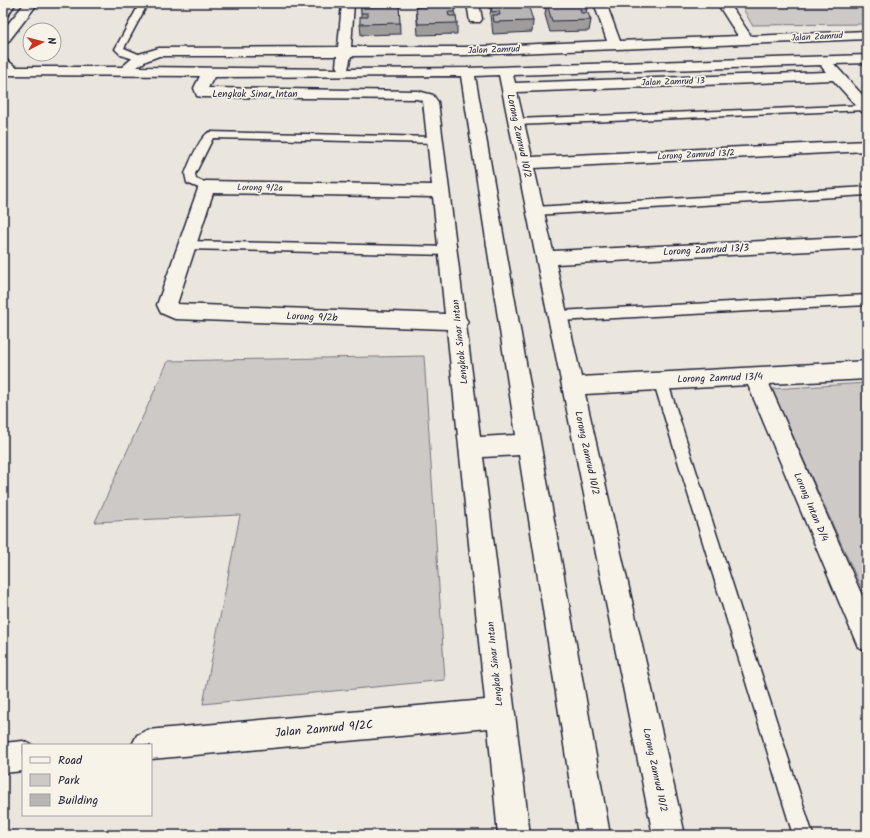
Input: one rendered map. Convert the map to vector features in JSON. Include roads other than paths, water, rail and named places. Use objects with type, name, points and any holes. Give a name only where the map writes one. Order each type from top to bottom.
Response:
[{"type":"street","points":[[3,12],[10,3]]},
{"type":"street","points":[[3,39],[32,3]]},
{"type":"street","points":[[348,3],[345,51],[340,83],[467,72],[507,79],[823,60],[867,59]]},
{"type":"street","points":[[473,3],[476,19]]},
{"type":"street","points":[[600,3],[615,46]]},
{"type":"street","points":[[723,3],[747,40]]},
{"type":"street","name":"Jalan Zamrud","points":[[127,71],[130,65],[140,58],[159,52],[466,51],[867,35]]},
{"type":"street","points":[[823,60],[866,108]]},
{"type":"street","points":[[6,70],[127,71]]},
{"type":"street","name":"Lengkok Sinar Intan","points":[[127,71],[209,72],[201,88],[202,93],[340,83],[418,95],[428,98],[432,102],[472,447],[514,835]]},
{"type":"street","points":[[467,72],[594,835]]},
{"type":"street","name":"Jalan Zamrud 13","points":[[507,79],[837,76]]},
{"type":"street","name":"Lorong Zamrud 10/2","points":[[507,79],[669,835]]},
{"type":"street","name":"Lorong Zamrud 13/2","points":[[525,163],[867,146]]},
{"type":"street","points":[[186,246],[206,187]]},
{"type":"street","name":"Lorong 9/2a","points":[[206,187],[442,191]]},
{"type":"street","name":"Lorong Zamrud 13/3","points":[[545,258],[867,242]]},
{"type":"street","name":"Lorong 9/2b","points":[[186,246],[167,302],[168,308],[175,311],[458,322]]},
{"type":"street","name":"Lorong Zamrud 13/4","points":[[573,386],[660,380],[755,377],[867,370]]},
{"type":"street","name":"Lorong Intan D/4","points":[[755,377],[867,638]]},
{"type":"street","points":[[472,447],[530,446]]},
{"type":"street","name":"Jalan Zamrud 9/2C","points":[[152,745],[500,713]]},
{"type":"street","points":[[3,758],[22,756]]},
{"type":"lane","points":[[140,58],[124,53],[119,48],[144,3]]},
{"type":"lane","points":[[516,122],[866,108]]},
{"type":"lane","points":[[206,187],[191,181],[190,174],[207,138],[210,135],[436,140]]},
{"type":"lane","points":[[535,211],[867,191]]},
{"type":"lane","points":[[186,246],[450,251]]},
{"type":"lane","points":[[558,316],[867,300]]},
{"type":"lane","points":[[660,380],[803,835]]}]
